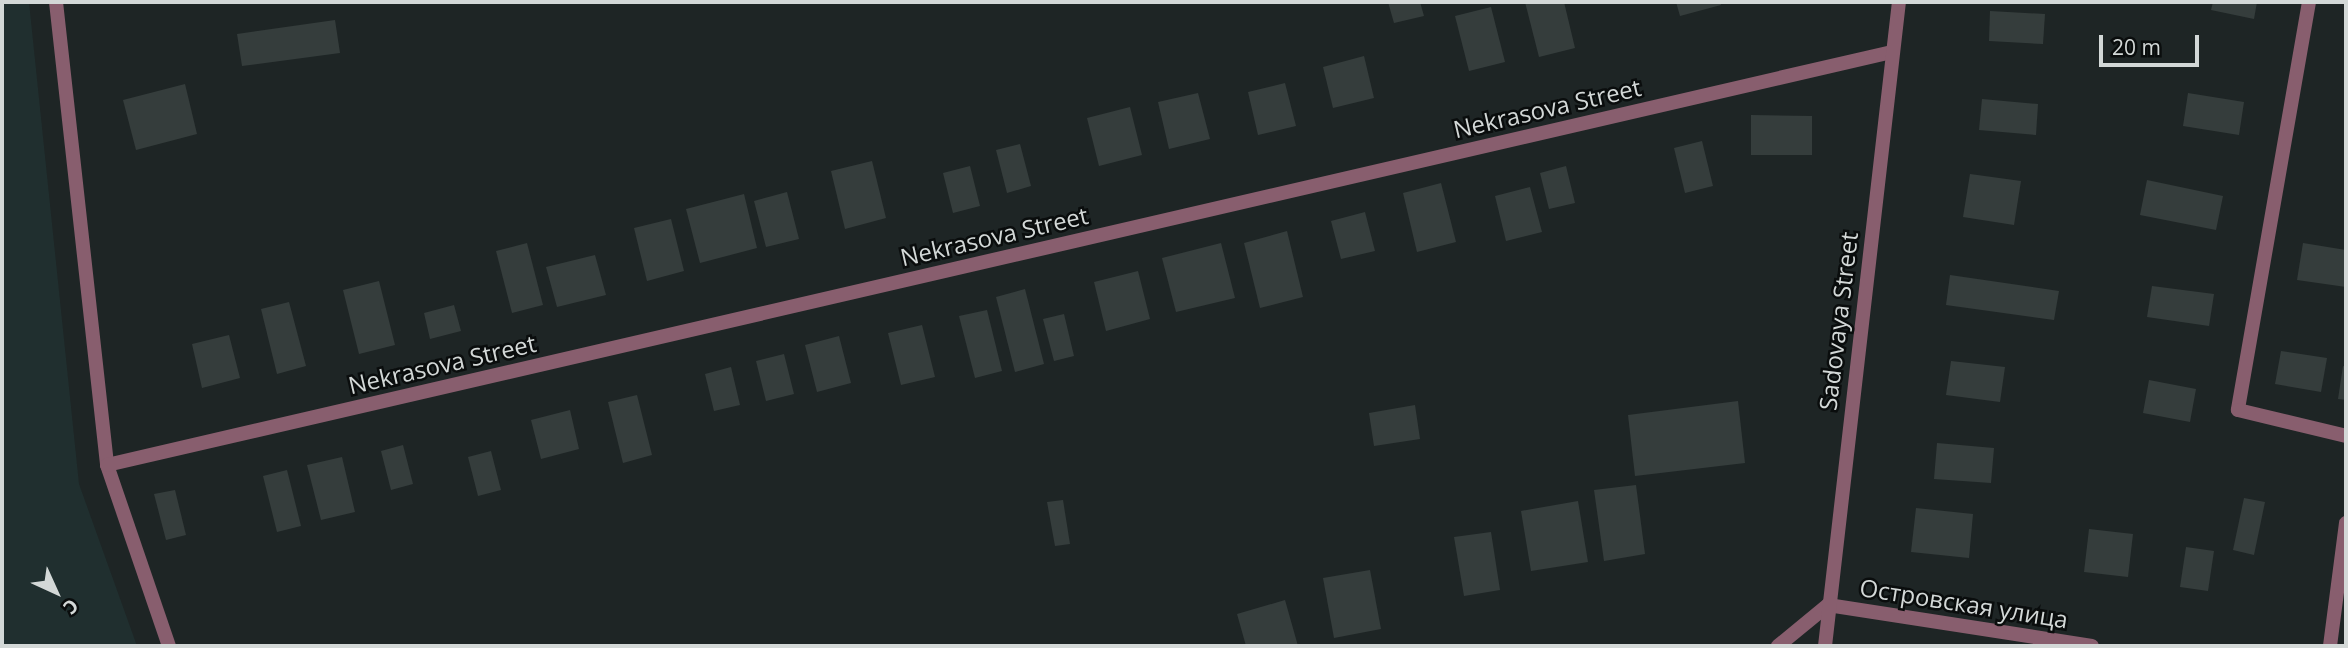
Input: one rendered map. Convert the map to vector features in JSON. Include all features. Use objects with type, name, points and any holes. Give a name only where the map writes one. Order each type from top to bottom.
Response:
[{"type":"street","points":[[56,2],[107,465],[169,646]]},
{"type":"street","name":"Sadovaya Street","points":[[1825,646],[1899,2]]},
{"type":"street","points":[[2309,2],[2238,410],[2346,436]]},
{"type":"street","name":"Nekrasova Street","points":[[107,465],[1892,52]]},
{"type":"street","points":[[2330,646],[2346,523]]},
{"type":"street","points":[[1778,646],[1828,605]]},
{"type":"street","name":"Островская улица","points":[[1828,605],[2092,646]]},
{"type":"shaded area","points":[[2,2],[29,2],[79,484],[137,646],[2,646]]},
{"type":"building","points":[[1388,2],[1420,2],[1424,16],[1394,23]]},
{"type":"building","points":[[1525,2],[1564,2],[1575,48],[1539,57]]},
{"type":"building","points":[[1676,2],[1720,2],[1721,5],[1680,16]]},
{"type":"building","points":[[2213,2],[2257,2],[2254,19],[2211,10]]},
{"type":"building","points":[[1491,7],[1505,62],[1469,71],[1455,16]]},
{"type":"building","points":[[1990,11],[2045,14],[2043,44],[1989,41]]},
{"type":"building","points":[[335,20],[340,53],[242,66],[237,34]]},
{"type":"building","points":[[1364,56],[1374,98],[1333,108],[1323,67]]},
{"type":"building","points":[[1285,83],[1296,126],[1258,135],[1248,92]]},
{"type":"building","points":[[185,84],[197,134],[136,150],[123,100]]},
{"type":"building","points":[[1198,93],[1210,139],[1169,149],[1158,102]]},
{"type":"building","points":[[2188,93],[2244,102],[2239,135],[2183,126]]},
{"type":"building","points":[[1982,99],[2038,104],[2036,135],[1979,130]]},
{"type":"building","points":[[1130,107],[1142,155],[1099,166],[1087,118]]},
{"type":"building","points":[[1751,115],[1812,116],[1812,155],[1751,155]]},
{"type":"building","points":[[1702,141],[1713,186],[1685,193],[1674,148]]},
{"type":"building","points":[[1020,144],[1031,186],[1007,193],[996,150]]},
{"type":"building","points":[[872,161],[886,218],[845,229],[831,171]]},
{"type":"building","points":[[970,166],[980,206],[953,213],[943,173]]},
{"type":"building","points":[[1566,166],[1575,203],[1549,209],[1540,173]]},
{"type":"building","points":[[1970,174],[2021,181],[2014,225],[1963,217]]},
{"type":"building","points":[[2147,180],[2223,196],[2216,230],[2140,215]]},
{"type":"building","points":[[1441,183],[1456,242],[1417,252],[1403,193]]},
{"type":"building","points":[[1530,187],[1542,232],[1506,241],[1495,196]]},
{"type":"building","points":[[787,192],[799,239],[766,247],[754,201]]},
{"type":"building","points":[[744,194],[757,248],[700,263],[686,209]]},
{"type":"building","points":[[1365,212],[1375,251],[1341,259],[1331,221]]},
{"type":"building","points":[[671,219],[684,271],[647,281],[634,228]]},
{"type":"building","points":[[1287,231],[1303,297],[1260,308],[1244,243]]},
{"type":"building","points":[[527,243],[543,305],[512,313],[496,251]]},
{"type":"building","points":[[1221,243],[1235,298],[1176,312],[1162,258]]},
{"type":"building","points":[[2303,243],[2346,250],[2346,287],[2297,280]]},
{"type":"building","points":[[595,255],[606,295],[557,307],[546,267]]},
{"type":"building","points":[[1138,271],[1150,319],[1106,331],[1094,282]]},
{"type":"building","points":[[1950,275],[2059,291],[2054,320],[1946,305]]},
{"type":"building","points":[[379,281],[395,345],[359,354],[343,290]]},
{"type":"building","points":[[2152,286],[2214,294],[2209,326],[2147,317]]},
{"type":"building","points":[[1025,289],[1044,364],[1015,372],[996,297]]},
{"type":"building","points":[[289,302],[306,366],[277,374],[261,309]]},
{"type":"building","points":[[454,305],[461,331],[430,339],[424,313]]},
{"type":"building","points":[[987,310],[1002,371],[975,378],[959,316]]},
{"type":"building","points":[[1064,314],[1074,356],[1054,361],[1043,319]]},
{"type":"building","points":[[922,325],[935,377],[901,385],[888,333]]},
{"type":"building","points":[[229,335],[240,378],[202,388],[192,344]]},
{"type":"building","points":[[839,336],[851,383],[817,392],[805,345]]},
{"type":"building","points":[[2281,351],[2327,358],[2321,392],[2275,384]]},
{"type":"building","points":[[784,354],[794,394],[766,401],[756,361]]},
{"type":"building","points":[[1951,361],[2005,367],[2000,402],[1946,395]]},
{"type":"building","points":[[2343,366],[2346,367],[2346,400],[2338,399]]},
{"type":"building","points":[[731,367],[740,405],[714,411],[705,374]]},
{"type":"building","points":[[2149,380],[2196,389],[2190,422],[2143,413]]},
{"type":"building","points":[[637,395],[652,455],[623,463],[608,402]]},
{"type":"building","points":[[1738,401],[1745,463],[1635,476],[1628,415]]},
{"type":"building","points":[[1415,405],[1420,439],[1374,446],[1369,413]]},
{"type":"building","points":[[570,410],[579,449],[541,459],[531,420]]},
{"type":"building","points":[[1937,443],[1994,448],[1991,483],[1934,479]]},
{"type":"building","points":[[403,445],[413,484],[391,490],[381,451]]},
{"type":"building","points":[[491,451],[501,490],[478,496],[468,457]]},
{"type":"building","points":[[342,457],[355,512],[321,520],[307,465]]},
{"type":"building","points":[[287,470],[301,526],[277,532],[263,476]]},
{"type":"building","points":[[1636,485],[1645,554],[1604,561],[1594,490]]},
{"type":"building","points":[[175,490],[186,535],[166,540],[154,494]]},
{"type":"building","points":[[2244,498],[2265,502],[2254,555],[2233,550]]},
{"type":"building","points":[[1063,500],[1070,544],[1055,546],[1047,502]]},
{"type":"building","points":[[1578,501],[1588,562],[1531,571],[1521,511]]},
{"type":"building","points":[[1916,508],[1973,514],[1969,558],[1911,552]]},
{"type":"building","points":[[2089,529],[2133,534],[2128,577],[2084,572]]},
{"type":"building","points":[[1491,532],[1500,590],[1464,596],[1454,537]]},
{"type":"building","points":[[2186,547],[2214,551],[2208,591],[2180,587]]},
{"type":"building","points":[[1370,570],[1381,629],[1334,638],[1323,578]]},
{"type":"building","points":[[1285,600],[1298,646],[1246,646],[1237,614]]}]
